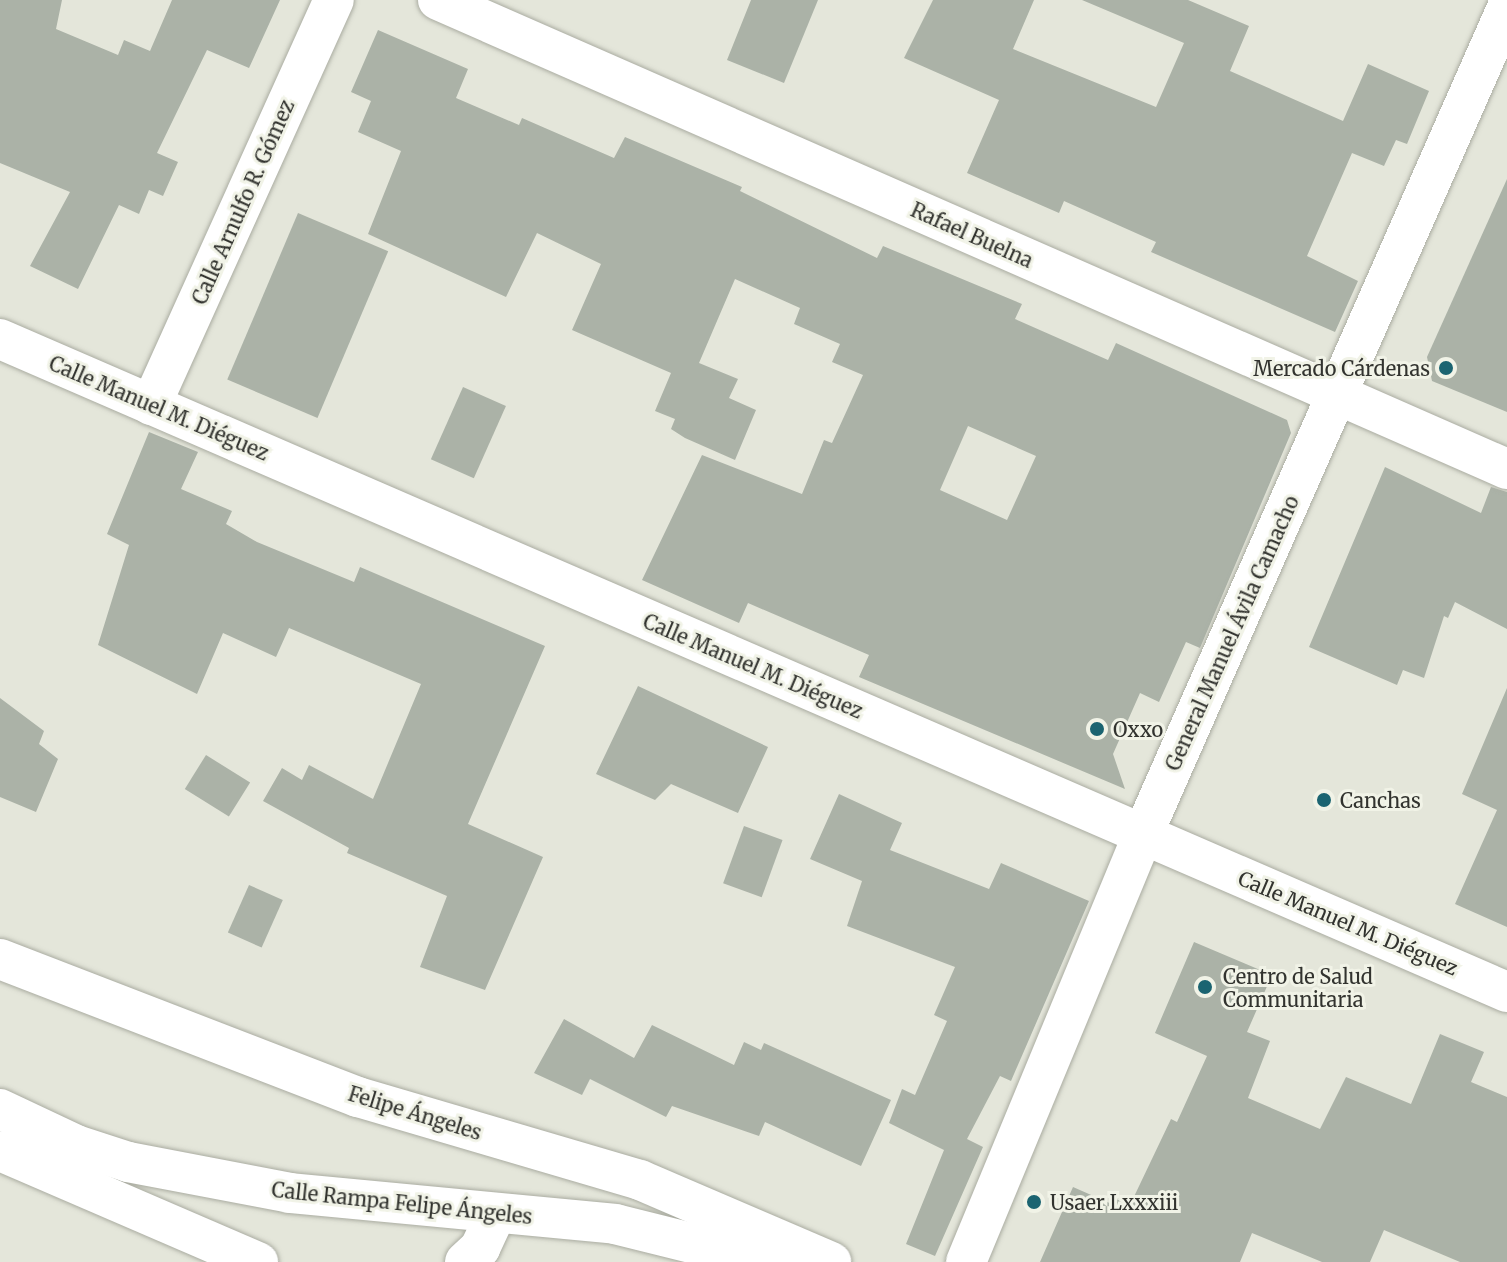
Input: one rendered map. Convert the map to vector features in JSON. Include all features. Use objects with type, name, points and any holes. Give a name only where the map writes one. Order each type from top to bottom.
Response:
[{"type":"street","name":"Calle Arnulfo R. Gómez","points":[[151,405],[334,0]]},
{"type":"street","name":"Rafael Buelna","points":[[438,0],[1507,469]]},
{"type":"street","name":"General Manuel Ávila Camacho","points":[[966,1262],[1143,834],[1507,8]]},
{"type":"street","name":"Calle Manuel M. Diéguez","points":[[0,339],[1507,992]]},
{"type":"street","name":"Felipe Ángeles","points":[[0,959],[358,1097],[640,1180],[822,1258]]},
{"type":"street","name":"Calle Rampa Felipe Ángeles","points":[[0,1109],[76,1145],[128,1162],[290,1193],[615,1224],[723,1251],[822,1258]]},
{"type":"street","points":[[0,1151],[258,1262]]},
{"type":"street","points":[[465,1262],[480,1248],[496,1213]]},
{"type":"building","points":[[0,0],[62,0],[56,29],[118,55],[124,40],[150,51],[172,0],[280,0],[249,68],[207,50],[157,153],[178,162],[163,196],[149,190],[139,214],[119,205],[78,289],[30,266],[70,192],[0,163]]},
{"type":"building","points":[[751,0],[818,0],[784,83],[727,60]]},
{"type":"building","points":[[933,0],[1034,0],[1013,49],[1156,107],[1184,43],[1082,0],[1188,0],[1249,26],[1230,71],[1343,121],[1368,64],[1429,91],[1407,144],[1396,140],[1384,166],[1352,153],[1307,256],[1358,281],[1335,332],[1151,252],[1156,242],[1064,201],[1059,213],[967,173],[999,100],[904,58]]},
{"type":"building","points":[[378,30],[468,69],[456,98],[519,125],[522,118],[614,158],[625,137],[742,187],[740,191],[877,258],[883,246],[1022,304],[1015,319],[1108,360],[1116,343],[1287,420],[1291,433],[1200,648],[1186,642],[1159,702],[1140,693],[1113,754],[1125,789],[859,677],[869,655],[748,603],[739,623],[642,580],[702,455],[802,494],[824,440],[832,443],[863,375],[832,362],[840,344],[794,324],[800,308],[735,279],[699,363],[738,379],[729,398],[756,410],[735,460],[685,438],[671,429],[675,419],[655,411],[671,373],[572,330],[601,264],[537,233],[506,297],[368,234],[401,151],[358,132],[371,101],[351,92]],"holes":[[[968,426],[1036,456],[1007,520],[940,490]]]},
{"type":"building","points":[[1507,179],[1507,412],[1432,381],[1427,357]]},
{"type":"building","points":[[298,213],[388,251],[317,418],[227,380]]},
{"type":"building","points":[[463,387],[506,406],[474,478],[431,459]]},
{"type":"building","points":[[149,432],[198,452],[181,489],[232,511],[226,524],[257,542],[354,582],[360,567],[545,646],[468,824],[543,857],[485,990],[420,967],[447,896],[347,853],[349,848],[263,801],[282,768],[302,780],[309,765],[373,799],[421,684],[289,628],[276,657],[223,633],[197,694],[98,645],[129,545],[107,534]]},
{"type":"building","points":[[1385,467],[1481,513],[1491,487],[1507,492],[1507,629],[1455,602],[1448,618],[1444,616],[1424,678],[1403,670],[1397,685],[1309,647]]},
{"type":"building","points":[[638,686],[768,747],[738,813],[671,784],[655,800],[596,774]]},
{"type":"building","points":[[1507,688],[1507,927],[1455,904],[1497,810],[1462,794]]},
{"type":"building","points":[[0,698],[44,731],[39,744],[58,759],[36,812],[0,797]]},
{"type":"building","points":[[206,755],[250,783],[229,816],[185,789]]},
{"type":"building","points":[[839,794],[902,823],[890,850],[989,889],[1001,863],[1089,901],[1011,1081],[1000,1076],[967,1139],[983,1147],[935,1256],[906,1244],[944,1150],[889,1123],[902,1089],[915,1095],[947,1021],[934,1015],[955,967],[847,926],[862,881],[810,859]]},
{"type":"building","points":[[744,826],[783,840],[762,897],[723,883]]},
{"type":"building","points":[[249,885],[283,900],[262,948],[228,933]]},
{"type":"building","points":[[1194,942],[1272,975],[1247,1032],[1270,1041],[1248,1098],[1320,1129],[1346,1077],[1411,1104],[1440,1034],[1484,1052],[1471,1082],[1507,1097],[1507,1262],[1460,1262],[1384,1230],[1370,1262],[1322,1262],[1252,1233],[1240,1262],[1040,1262],[1073,1187],[1114,1205],[1116,1199],[1130,1205],[1171,1119],[1177,1122],[1207,1056],[1155,1033]]},
{"type":"building","points":[[564,1019],[634,1058],[652,1025],[734,1065],[744,1042],[761,1050],[764,1043],[891,1100],[861,1166],[765,1122],[759,1136],[672,1106],[666,1117],[590,1079],[582,1095],[534,1073]]},
{"type":"place","name":"Mercado Cárdenas","points":[[1446,368]]},
{"type":"place","name":"Oxxo","points":[[1097,729]]},
{"type":"place","name":"Canchas","points":[[1324,800]]},
{"type":"place","name":"Centro de Salud Communitaria","points":[[1205,987]]},
{"type":"place","name":"Usaer Lxxxiii","points":[[1034,1202]]}]
